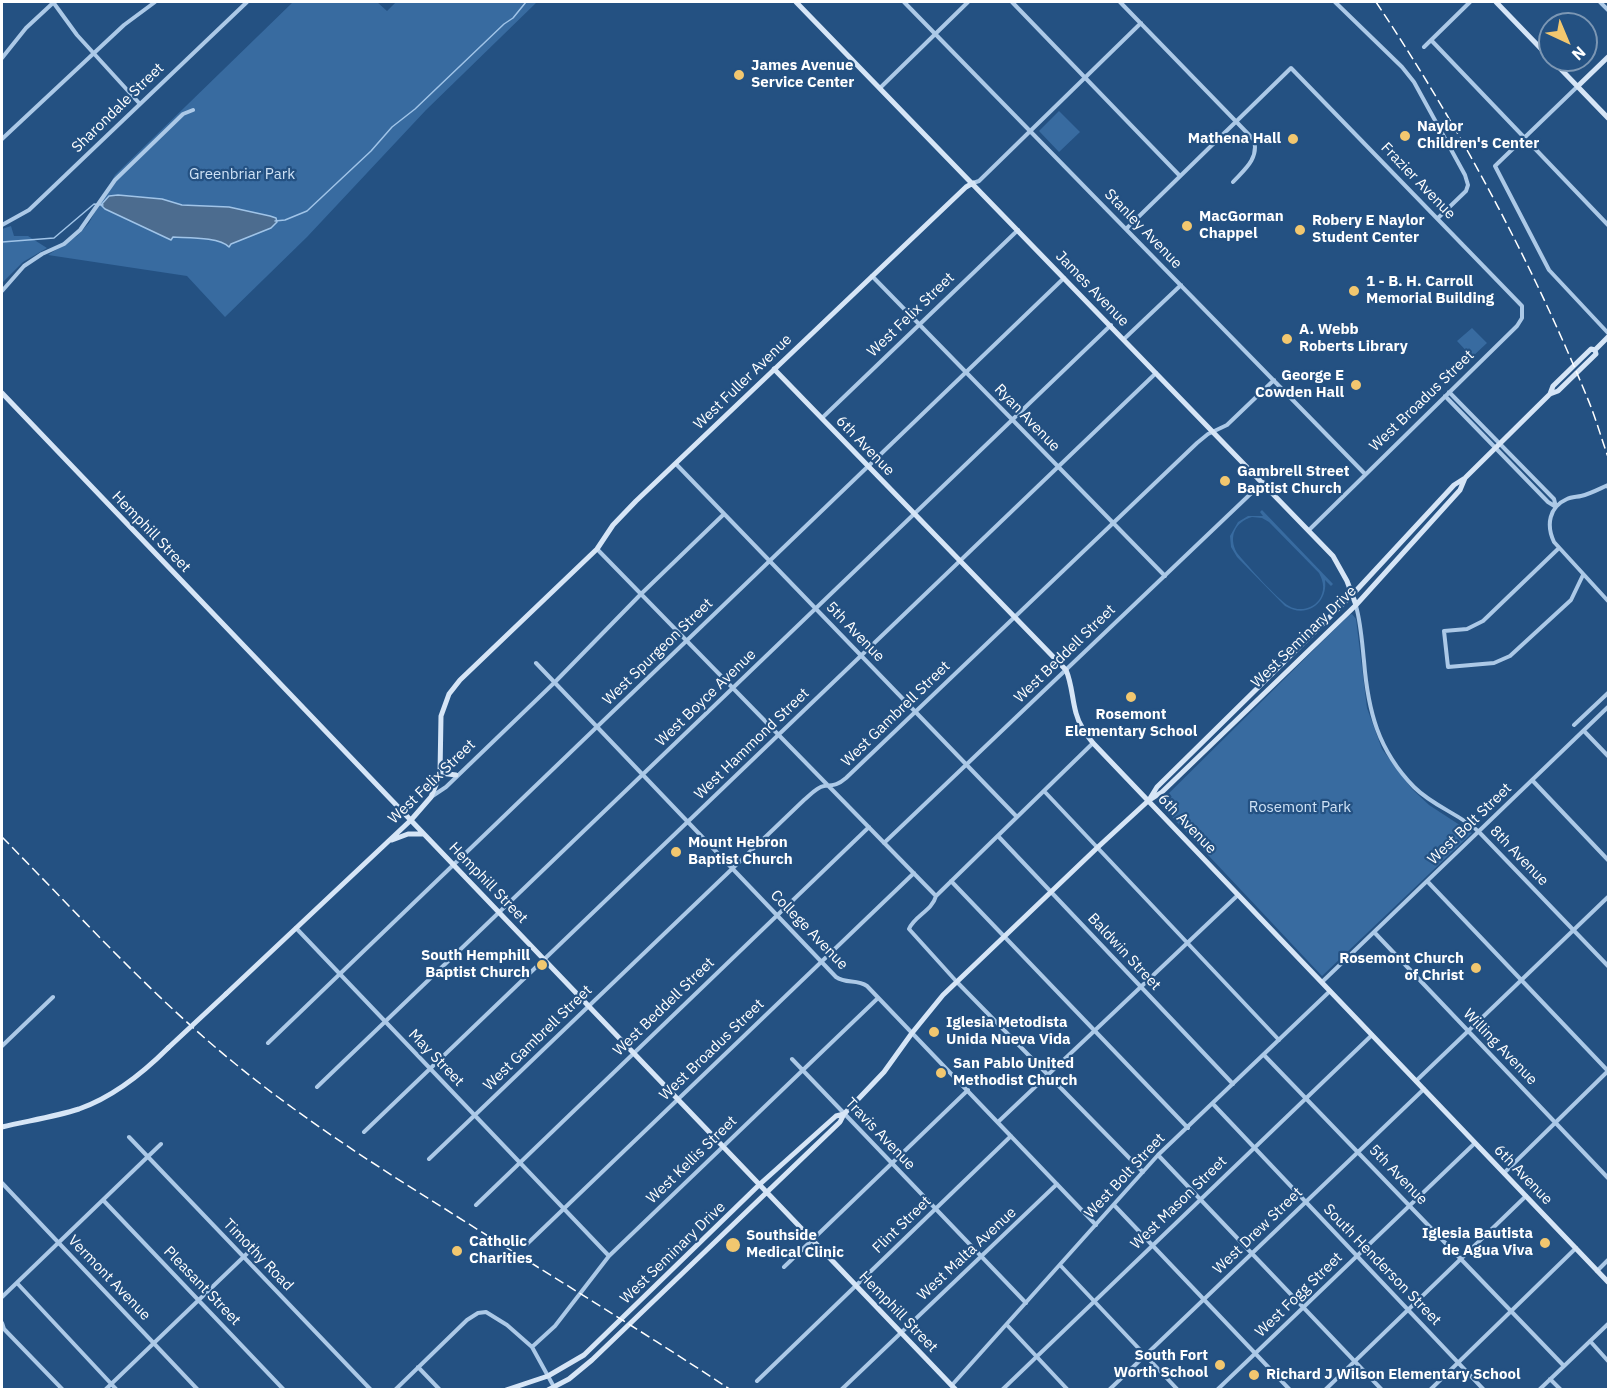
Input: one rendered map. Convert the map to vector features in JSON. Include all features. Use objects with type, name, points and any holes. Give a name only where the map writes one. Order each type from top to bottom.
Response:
[{"type":"main road","name":"James Avenue","points":[[796,2],[1309,530],[1341,568],[1356,604]]},
{"type":"main road","points":[[1496,2],[1538,46]]},
{"type":"main road","points":[[1578,86],[1608,57]]},
{"type":"main road","points":[[1564,72],[1608,118]]},
{"type":"main road","name":"West Fuller Avenue","points":[[431,797],[440,773],[439,729],[449,694],[476,664],[597,549],[621,516],[966,187],[973,183]]},
{"type":"main road","name":"West Seminary Drive","points":[[1148,801],[1157,787],[1353,594],[1454,485],[1465,478],[1550,394],[1553,386],[1591,349],[1595,350],[1608,335]]},
{"type":"main road","name":"6th Avenue","points":[[774,369],[1066,670],[1070,679],[1076,713],[1083,731],[1093,744],[1608,1282]]},
{"type":"main road","name":"Hemphill Street","points":[[2,393],[902,1332],[952,1388]]},
{"type":"main road","name":"West Seminary Drive","points":[[548,1389],[586,1366],[840,1122],[844,1114],[878,1079],[934,1004],[956,981],[1148,801],[1162,792],[1356,604],[1460,490],[1465,478]]},
{"type":"main road","points":[[1298,649],[1303,656]]},
{"type":"main road","points":[[1221,724],[1227,730]]},
{"type":"main road","points":[[440,773],[456,775]]},
{"type":"main road","name":"West Felix Street","points":[[2,1127],[80,1108],[124,1085],[152,1064],[411,820],[431,797]]},
{"type":"main road","points":[[387,842],[408,834],[424,834]]},
{"type":"main road","name":"West Seminary Drive","points":[[506,1389],[548,1376],[571,1364],[594,1347],[760,1184],[836,1116],[844,1114]]},
{"type":"main road","points":[[694,1248],[699,1257]]},
{"type":"street","points":[[2,58],[26,28],[54,2],[77,34],[140,104]]},
{"type":"street","points":[[2,140],[124,25],[155,2]]},
{"type":"street","name":"Sharondale Street","points":[[2,225],[29,210],[247,2]]},
{"type":"street","name":"Stanley Avenue","points":[[904,2],[1365,474]]},
{"type":"street","points":[[880,88],[968,2]]},
{"type":"street","points":[[1012,2],[1180,176]]},
{"type":"street","points":[[1120,2],[1254,140],[1256,153],[1248,167],[1233,182]]},
{"type":"street","points":[[1335,2],[1414,82],[1465,176],[1468,184],[1466,191],[1438,218]]},
{"type":"street","points":[[1424,47],[1470,2]]},
{"type":"street","points":[[1600,2],[1608,10]]},
{"type":"street","name":"West Fuller Avenue","points":[[973,183],[979,181],[1141,23]]},
{"type":"street","points":[[1431,40],[1608,225]]},
{"type":"street","name":"Frazier Avenue","points":[[1236,122],[1291,68],[1522,306],[1523,313]]},
{"type":"street","points":[[1578,86],[1495,166],[1549,270],[1608,335]]},
{"type":"street","points":[[2,291],[24,266],[42,254],[64,244],[80,230],[115,180],[183,114],[193,110]]},
{"type":"street","points":[[1126,229],[1236,122]]},
{"type":"street","name":"West Felix Street","points":[[822,418],[1018,230]]},
{"type":"street","name":"Ryan Avenue","points":[[872,276],[1165,576]]},
{"type":"street","name":"West Spurgeon Street","points":[[268,1044],[599,728],[1064,278]]},
{"type":"street","points":[[1124,339],[1181,285]]},
{"type":"street","name":"West Broadus Street","points":[[1309,530],[1520,322],[1523,313]]},
{"type":"street","name":"West Boyce Avenue","points":[[317,1087],[1111,325]]},
{"type":"street","name":"West Hammond Street","points":[[364,1132],[1156,373]]},
{"type":"street","name":"West Gambrell Street","points":[[429,1159],[815,791],[824,786],[839,784],[846,778],[1197,443],[1227,425],[1274,380]]},
{"type":"street","points":[[1449,392],[1497,445],[1516,470],[1556,507]]},
{"type":"street","points":[[1445,396],[1521,465],[1554,499],[1556,507]]},
{"type":"street","name":"5th Avenue","points":[[675,464],[1017,817]]},
{"type":"street","points":[[1516,470],[1521,465]]},
{"type":"street","name":"West Beddell Street","points":[[884,843],[1263,482]]},
{"type":"street","points":[[1608,486],[1567,499],[1556,507],[1551,516],[1549,529],[1554,542],[1608,601]]},
{"type":"street","name":"West Felix Street","points":[[431,797],[446,787],[555,682],[724,514]]},
{"type":"street","points":[[1559,548],[1483,621],[1467,629],[1444,631],[1448,668],[1494,663],[1510,656],[1571,600],[1583,574]]},
{"type":"street","points":[[597,549],[936,896]]},
{"type":"street","name":"8th Avenue","points":[[1356,604],[1362,629],[1369,704],[1382,743],[1396,765],[1415,787],[1439,807],[1470,823],[1479,831],[1608,966]]},
{"type":"street","name":"College Avenue","points":[[536,663],[822,962],[843,982],[862,983],[878,998],[1096,1225]]},
{"type":"street","points":[[1574,725],[1608,693]]},
{"type":"street","name":"West Bolt Street","points":[[1322,982],[1608,707]]},
{"type":"street","points":[[1584,731],[1608,756]]},
{"type":"street","points":[[1093,744],[951,881],[936,896],[931,906],[909,926],[910,933],[1143,1173]]},
{"type":"street","points":[[1532,780],[1608,860]]},
{"type":"street","points":[[1044,791],[1279,1040]]},
{"type":"street","name":"West Beddell Street","points":[[476,1205],[869,827]]},
{"type":"street","name":"Baldwin Street","points":[[998,836],[1233,1084]]},
{"type":"street","name":"West Broadus Street","points":[[527,1244],[914,873]]},
{"type":"street","points":[[951,881],[1188,1128]]},
{"type":"street","points":[[1427,881],[1608,1071],[1504,1173]]},
{"type":"street","points":[[998,1122],[1238,895]]},
{"type":"street","points":[[1416,1081],[1608,897]]},
{"type":"street","name":"May Street","points":[[296,928],[609,1256]]},
{"type":"street","name":"Willing Avenue","points":[[1374,932],[1608,1178]]},
{"type":"street","name":"West Bolt Street","points":[[952,1388],[1158,1155],[1330,991]]},
{"type":"street","points":[[2,1046],[53,997]]},
{"type":"street","name":"West Kellis Street","points":[[532,1347],[555,1326],[609,1256],[878,998]]},
{"type":"street","name":"West Mason Street","points":[[1002,1389],[1372,1035]]},
{"type":"street","name":"5th Avenue","points":[[1264,1055],[1564,1366]]},
{"type":"street","name":"Travis Avenue","points":[[792,1059],[1026,1303]]},
{"type":"street","name":"West Drew Street","points":[[1109,1389],[1424,1089]]},
{"type":"street","points":[[784,1267],[968,1090]]},
{"type":"street","name":"South Henderson Street","points":[[1213,1104],[1484,1389]]},
{"type":"street","name":"Flint Street","points":[[757,1382],[1012,1136]]},
{"type":"street","name":"Timothy Road","points":[[129,1137],[371,1389]]},
{"type":"street","name":"West Fogg Street","points":[[1217,1389],[1475,1143]]},
{"type":"street","points":[[2,1297],[161,1144]]},
{"type":"street","points":[[1158,1155],[1382,1389]]},
{"type":"street","name":"Vermont Avenue","points":[[2,1183],[198,1389]]},
{"type":"street","name":"West Malta Avenue","points":[[841,1389],[1057,1184]]},
{"type":"street","points":[[1324,1389],[1526,1196]]},
{"type":"street","name":"Pleasant Street","points":[[102,1200],[284,1389]]},
{"type":"street","points":[[1114,1205],[1290,1389]]},
{"type":"street","points":[[105,1389],[256,1245]]},
{"type":"street","points":[[1430,1389],[1576,1248]]},
{"type":"street","points":[[1597,1271],[1608,1260]]},
{"type":"street","points":[[1060,1265],[1178,1389]]},
{"type":"street","points":[[16,1283],[117,1389]]},
{"type":"street","points":[[395,1389],[467,1320],[477,1313],[486,1312],[497,1318],[532,1347],[554,1387]]},
{"type":"street","points":[[2,1323],[4,1329],[63,1389]]},
{"type":"street","points":[[1539,1389],[1608,1324]]},
{"type":"street","points":[[1006,1325],[1068,1389]]},
{"type":"street","points":[[1590,1341],[1608,1361]]},
{"type":"street","points":[[418,1367],[440,1389]]},
{"type":"street","points":[[1550,1379],[1561,1389]]},
{"type":"green space","name":"Greenbriar Park","points":[[293,2],[377,2],[387,11],[396,2],[537,2],[426,110],[307,237],[225,317],[187,276],[48,255],[77,236],[89,223],[115,175]]},
{"type":"green space","points":[[1059,111],[1080,132],[1059,152],[1039,131]]},
{"type":"green space","points":[[11,226],[14,236],[28,236],[47,248],[23,262],[2,283],[2,229]]},
{"type":"green space","points":[[1472,328],[1487,343],[1472,357],[1457,341]]},
{"type":"green space","points":[[1262,510],[1333,584],[1331,586],[1325,580],[1323,596],[1319,602],[1308,610],[1293,610],[1285,606],[1237,557],[1231,547],[1230,536],[1238,522],[1248,516],[1263,516],[1260,512]],"holes":[[[1252,517],[1262,518],[1269,522],[1319,573],[1323,590],[1321,597],[1313,606],[1305,609],[1289,606],[1237,553],[1233,541],[1237,526]]]},
{"type":"green space","name":"Rosemont Park","points":[[1352,614],[1356,619],[1367,708],[1382,749],[1412,789],[1429,805],[1472,833],[1322,976],[1159,803]]},
{"type":"shaded area","points":[[109,196],[162,199],[182,205],[229,207],[270,216],[276,218],[277,222],[271,228],[231,244],[229,247],[218,241],[203,239],[173,237],[171,240],[101,205]]},
{"type":"waterway","points":[[275,221],[285,220],[307,211],[371,151],[392,127],[415,109],[513,18],[526,2]]},
{"type":"waterway","points":[[2,242],[54,238],[94,204],[103,205]]},
{"type":"railway","points":[[1376,2],[1464,145],[1517,244],[1565,345],[1587,397],[1608,457]]},
{"type":"railway","points":[[2,837],[172,1009],[258,1082],[309,1120],[388,1173],[731,1390]]},
{"type":"place","name":"James Avenue Service Center","points":[[739,75]]},
{"type":"place","name":"Naylor Children's Center","points":[[1405,136]]},
{"type":"place","name":"Mathena Hall","points":[[1293,139]]},
{"type":"place","name":"MacGorman Chappel","points":[[1187,226]]},
{"type":"place","name":"Robery E Naylor Student Center","points":[[1300,230]]},
{"type":"place","name":"1 - B. H. Carroll Memorial Building","points":[[1354,291]]},
{"type":"place","name":"A. Webb Roberts Library","points":[[1287,339]]},
{"type":"place","name":"George E Cowden Hall","points":[[1356,385]]},
{"type":"place","name":"Gambrell Street Baptist Church","points":[[1225,481]]},
{"type":"place","name":"Rosemont Elementary School","points":[[1131,697]]},
{"type":"place","name":"Mount Hebron Baptist Church","points":[[676,852]]},
{"type":"place","name":"South Hemphill Baptist Church","points":[[542,965]]},
{"type":"place","name":"Rosemont Church of Christ","points":[[1476,968]]},
{"type":"place","name":"Iglesia Metodista Unida Nueva Vida","points":[[934,1032]]},
{"type":"place","name":"San Pablo United Methodist Church","points":[[941,1073]]},
{"type":"place","name":"Iglesia Bautista de Agua Viva","points":[[1545,1243]]},
{"type":"place","name":"Southside Medical Clinic","points":[[733,1245]]},
{"type":"place","name":"Catholic Charities","points":[[457,1251]]},
{"type":"place","name":"South Fort Worth School","points":[[1220,1365]]},
{"type":"place","name":"Richard J Wilson Elementary School","points":[[1254,1375]]}]
